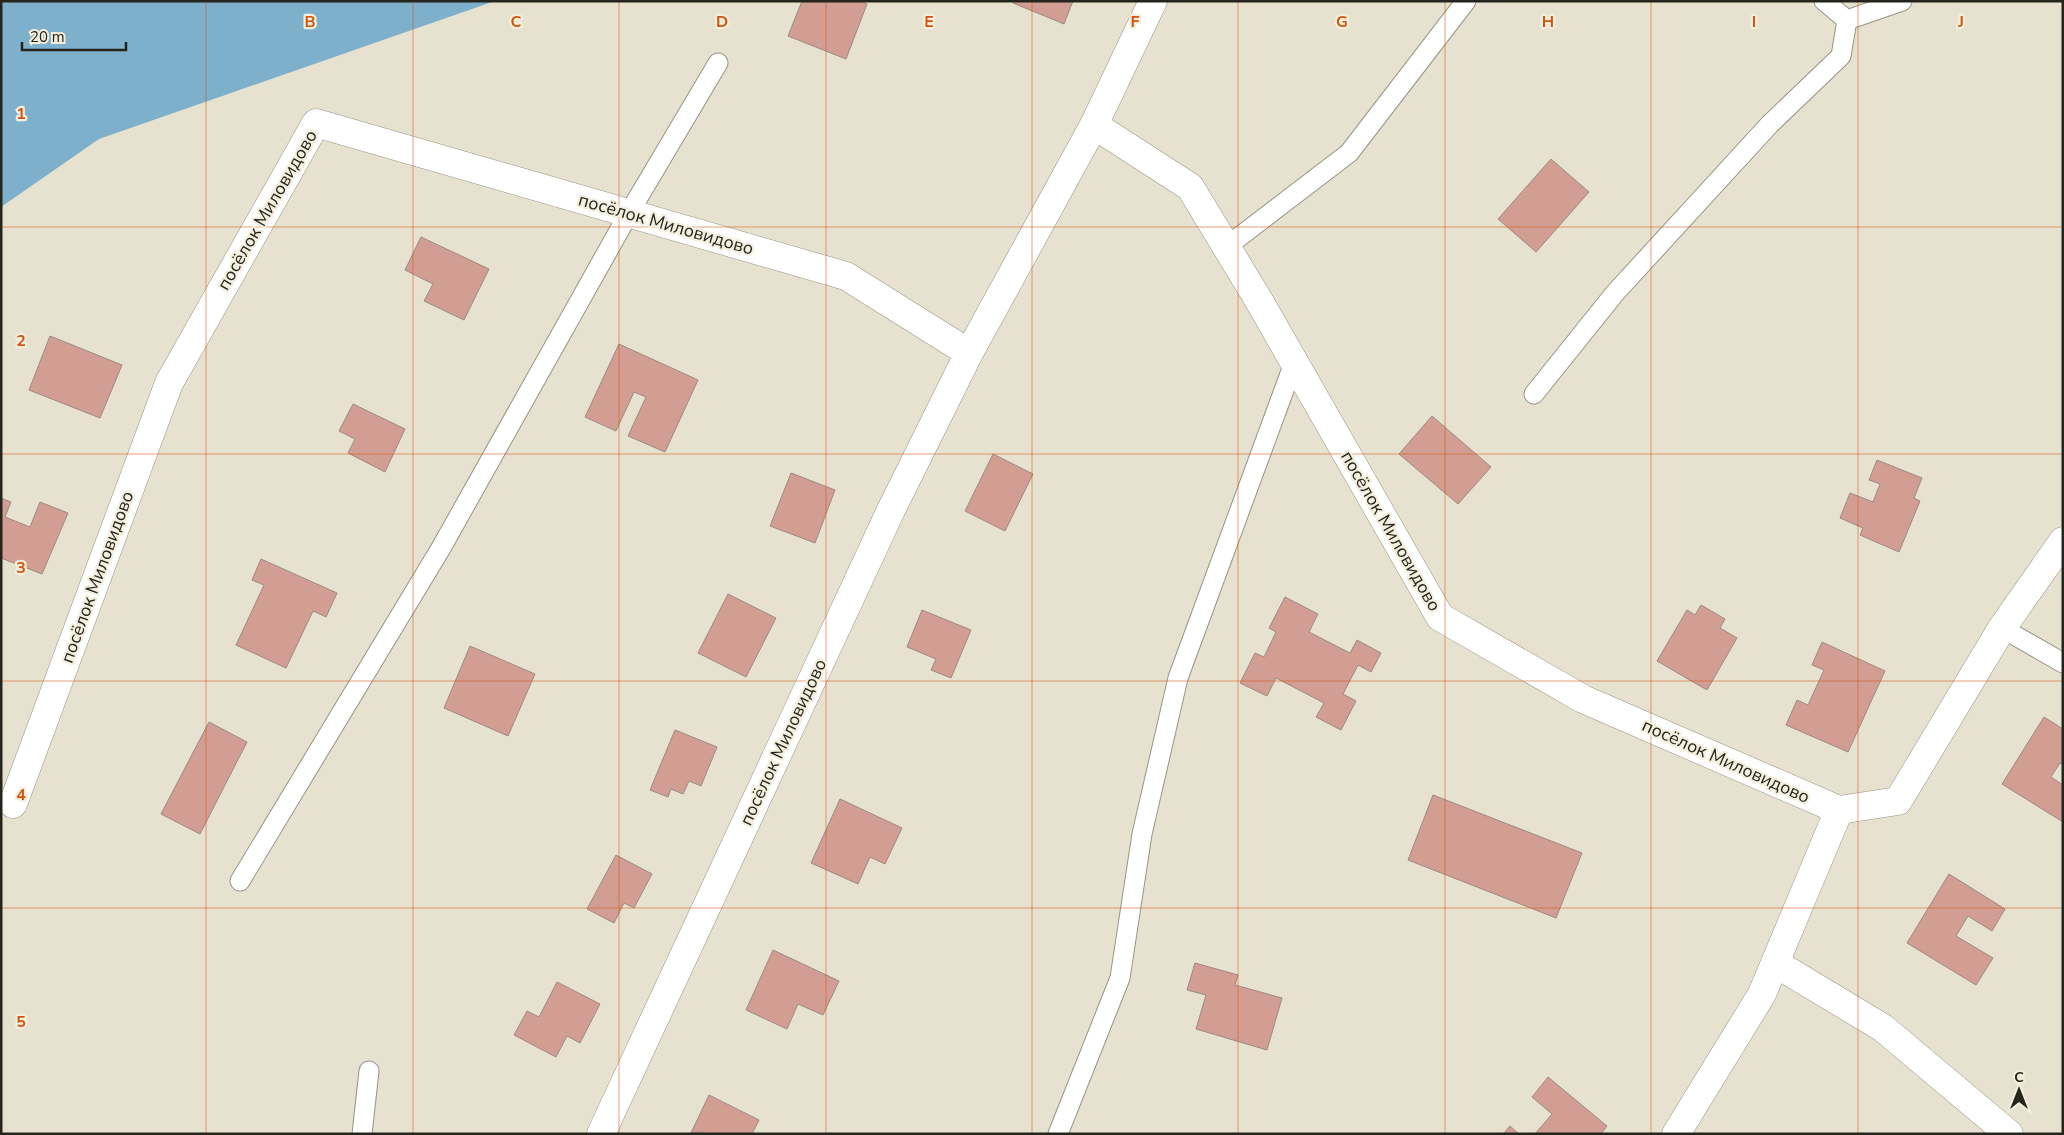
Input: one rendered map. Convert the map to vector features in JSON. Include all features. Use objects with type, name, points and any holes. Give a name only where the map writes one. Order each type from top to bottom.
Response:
[{"type":"street","name":"посёлок Миловидово","points":[[601,1134],[891,510],[969,353],[1094,125],[1153,1]]},
{"type":"street","name":"посёлок Миловидово","points":[[13,804],[169,383],[316,123],[846,276],[969,353]]},
{"type":"street","name":"посёлок Миловидово","points":[[1094,125],[1190,187],[1440,617],[1582,698],[1839,810]]},
{"type":"street","points":[[1676,1134],[1762,994],[1839,810],[1898,801],[2002,628],[2063,541]]},
{"type":"street","points":[[1775,962],[1883,1028],[2009,1134]]},
{"type":"lane","points":[[1226,246],[1349,152],[1466,1]]},
{"type":"lane","points":[[1824,1],[1847,20]]},
{"type":"lane","points":[[1847,20],[1902,1]]},
{"type":"lane","points":[[1534,394],[1616,293],[1770,124],[1841,56],[1847,20]]},
{"type":"lane","points":[[240,881],[441,548],[629,213],[718,63]]},
{"type":"lane","points":[[1058,1134],[1120,978],[1142,834],[1178,678],[1294,363]]},
{"type":"lane","points":[[2002,628],[2063,663]]},
{"type":"lane","points":[[362,1134],[369,1071]]},
{"type":"water","points":[[1,1],[495,1],[99,139],[1,207]]},
{"type":"building","points":[[802,1],[860,1],[867,4],[846,59],[788,36]]},
{"type":"building","points":[[1014,1],[1073,1],[1064,24],[1013,3]]},
{"type":"building","points":[[1551,159],[1589,192],[1536,252],[1498,219]]},
{"type":"building","points":[[421,237],[489,269],[464,320],[424,301],[433,284],[405,270]]},
{"type":"building","points":[[50,336],[122,365],[100,418],[29,390]]},
{"type":"building","points":[[619,344],[698,380],[665,452],[628,436],[646,397],[634,392],[616,431],[585,417]]},
{"type":"building","points":[[353,404],[405,429],[385,472],[348,453],[355,439],[339,431]]},
{"type":"building","points":[[1432,416],[1491,467],[1458,504],[1399,454]]},
{"type":"building","points":[[993,454],[1033,474],[1005,531],[965,511]]},
{"type":"building","points":[[1877,460],[1922,478],[1914,498],[1920,501],[1899,552],[1860,535],[1863,528],[1840,518],[1850,493],[1873,502],[1880,484],[1869,480]]},
{"type":"building","points":[[791,473],[835,490],[815,543],[770,526]]},
{"type":"building","points":[[1,498],[11,502],[5,517],[30,527],[40,502],[68,513],[42,574],[1,558]]},
{"type":"building","points":[[261,559],[337,593],[326,617],[313,611],[286,668],[236,645],[264,585],[252,580]]},
{"type":"building","points":[[728,594],[776,618],[746,677],[698,653]]},
{"type":"building","points":[[1285,597],[1318,614],[1309,632],[1350,653],[1357,640],[1381,653],[1371,672],[1358,665],[1343,694],[1356,701],[1341,730],[1316,717],[1324,703],[1276,678],[1267,696],[1240,683],[1255,653],[1264,657],[1276,632],[1269,628]]},
{"type":"building","points":[[1701,605],[1725,619],[1720,628],[1737,638],[1707,690],[1657,661],[1687,610],[1695,615]]},
{"type":"building","points":[[922,610],[971,630],[951,678],[931,670],[936,659],[907,647]]},
{"type":"building","points":[[1822,642],[1885,671],[1848,752],[1786,725],[1797,700],[1808,705],[1824,670],[1812,665]]},
{"type":"building","points":[[470,646],[535,674],[508,736],[444,708]]},
{"type":"building","points":[[2044,717],[2063,729],[2063,765],[2060,763],[2051,777],[2063,785],[2063,822],[2002,784]]},
{"type":"building","points":[[209,722],[247,742],[200,834],[161,814]]},
{"type":"building","points":[[675,730],[717,747],[701,786],[689,781],[683,794],[671,789],[668,797],[650,790]]},
{"type":"building","points":[[1433,795],[1582,853],[1556,918],[1408,860]]},
{"type":"building","points":[[840,799],[902,828],[885,864],[870,857],[858,884],[811,863]]},
{"type":"building","points":[[616,855],[652,874],[634,908],[624,903],[614,923],[587,909]]},
{"type":"building","points":[[1949,874],[2005,909],[1992,931],[1968,916],[1956,936],[1993,958],[1976,985],[1907,943]]},
{"type":"building","points":[[773,950],[839,981],[823,1015],[798,1004],[787,1029],[746,1010]]},
{"type":"building","points":[[1195,963],[1238,975],[1235,985],[1282,998],[1267,1050],[1196,1029],[1206,995],[1187,990]]},
{"type":"building","points":[[557,982],[600,1004],[580,1043],[567,1036],[556,1057],[514,1035],[527,1011],[539,1017]]},
{"type":"building","points":[[1548,1077],[1607,1126],[1601,1134],[1535,1134],[1552,1114],[1532,1097]]},
{"type":"building","points":[[709,1095],[759,1120],[752,1134],[691,1133]]},
{"type":"building","points":[[1510,1126],[1519,1134],[1503,1134]]}]
